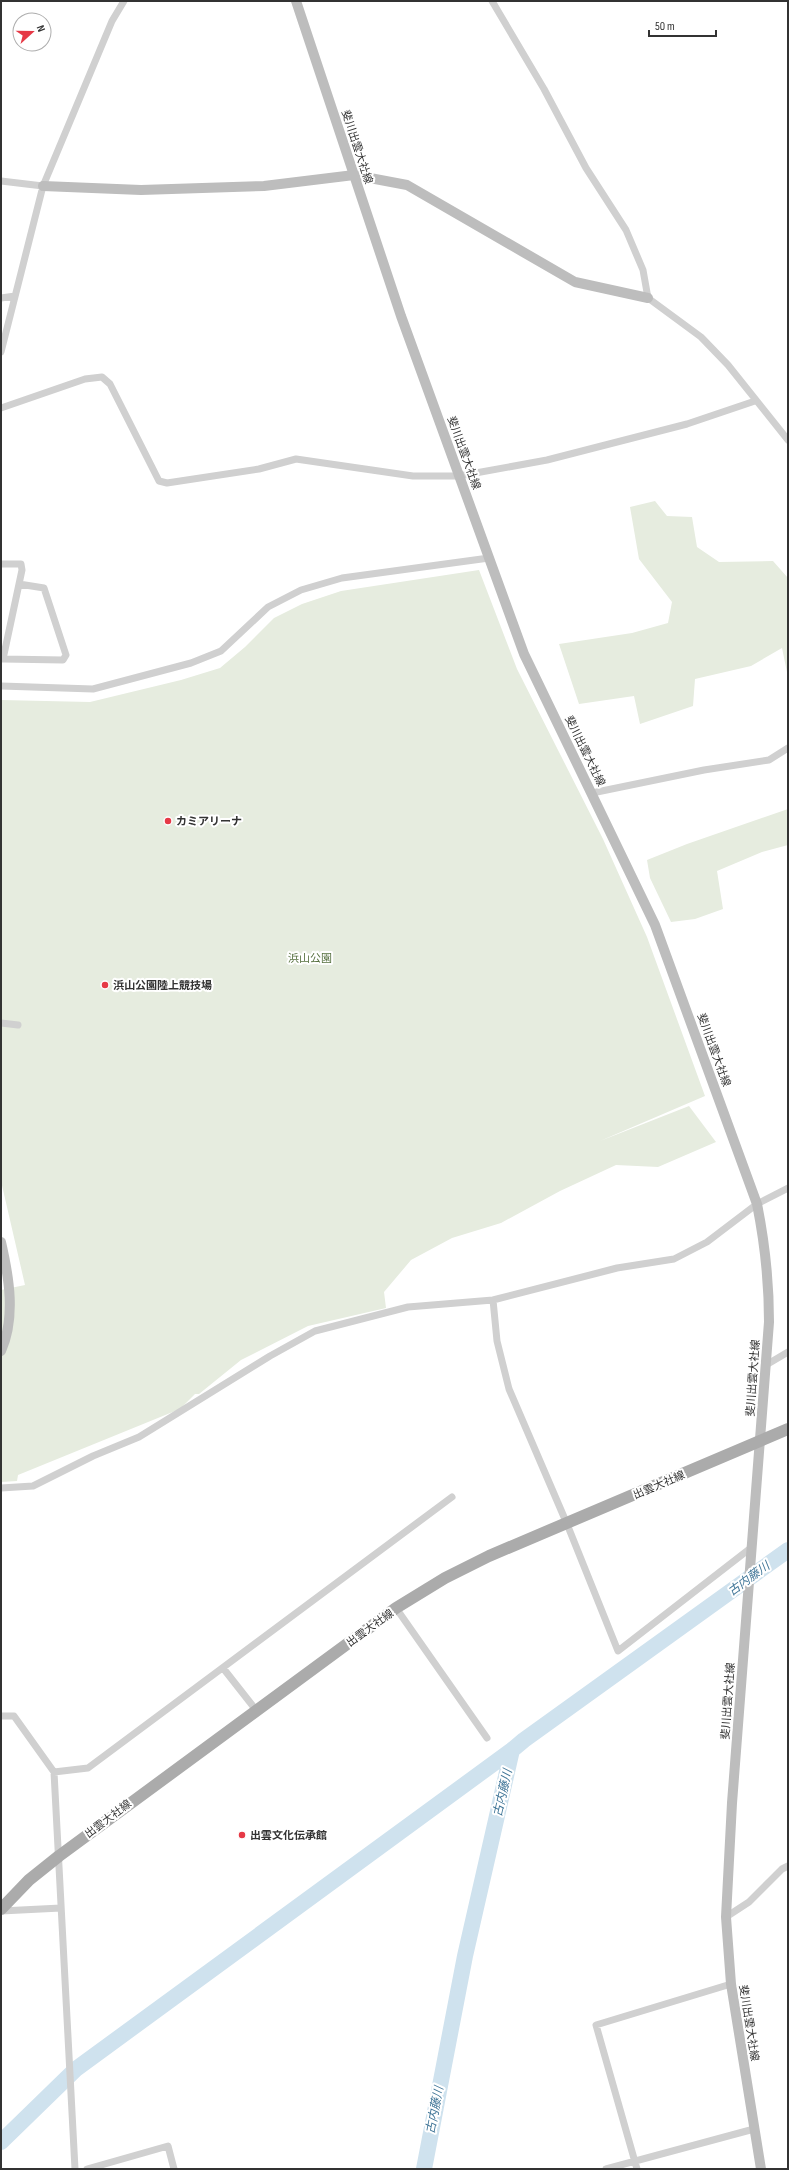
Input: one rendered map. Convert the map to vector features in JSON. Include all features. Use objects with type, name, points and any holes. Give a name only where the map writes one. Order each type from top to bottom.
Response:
[{"type":"main road","name":"斐川出雲大社線","points":[[296,1],[399,309],[524,654],[655,925],[757,1204],[765,1242],[769,1288],[766,1365],[762,1440],[751,1550],[726,1917],[731,1984],[761,2169]]},
{"type":"main road","points":[[43,186],[140,190],[264,186],[354,175],[407,185],[575,282],[648,298]]},
{"type":"main road","points":[[1,1242],[8,1273],[10,1306],[6,1340],[1,1351]]},
{"type":"main road","name":"出雲大社線","points":[[1,1910],[29,1880],[58,1856],[396,1608],[445,1578],[489,1556],[788,1429]]},
{"type":"street","points":[[1,352],[43,186],[112,21],[124,1]]},
{"type":"street","points":[[492,1],[544,89],[586,168],[626,230],[643,270],[648,298],[701,337],[728,365],[755,401],[788,440]]},
{"type":"street","points":[[1,181],[43,186]]},
{"type":"street","points":[[1,298],[15,296]]},
{"type":"street","points":[[1,408],[85,379],[102,377],[110,384],[159,481],[167,483],[259,469],[296,459],[413,476],[459,476],[547,460],[687,424],[755,401]]},
{"type":"street","points":[[1,686],[93,689],[190,663],[221,651],[268,607],[307,588],[342,578],[489,558]]},
{"type":"street","points":[[1,564],[21,564],[19,584],[3,659],[63,660],[66,655],[44,588],[19,584]]},
{"type":"street","points":[[592,793],[697,771],[769,760],[788,748]]},
{"type":"street","points":[[1,1023],[18,1026]]},
{"type":"street","points":[[1,1488],[33,1486],[93,1456],[139,1437],[270,1356],[315,1331],[408,1307],[493,1300],[617,1268],[674,1259],[707,1242],[757,1204],[788,1188]]},
{"type":"street","points":[[493,1300],[497,1341],[509,1389],[567,1524],[618,1651],[751,1550]]},
{"type":"street","points":[[766,1365],[788,1352]]},
{"type":"street","points":[[54,1772],[88,1768],[452,1497]]},
{"type":"street","points":[[396,1608],[487,1738]]},
{"type":"street","points":[[224,1668],[256,1710]]},
{"type":"street","points":[[1,1716],[14,1716],[54,1772],[74,2169]]},
{"type":"street","points":[[726,1917],[748,1902],[782,1869],[788,1866]]},
{"type":"street","points":[[1,1910],[60,1908]]},
{"type":"street","points":[[637,2169],[596,2024],[731,1984]]},
{"type":"street","points":[[606,2169],[754,2129]]},
{"type":"street","points":[[87,2169],[168,2146],[174,2169]]},
{"type":"green space","points":[[655,501],[667,516],[692,517],[697,547],[719,562],[773,561],[788,578],[788,677],[782,648],[751,666],[695,679],[693,706],[640,724],[634,696],[579,704],[559,644],[632,633],[668,623],[672,602],[639,559],[630,507]]},
{"type":"green space","name":"浜山公園","points":[[479,570],[517,669],[603,839],[647,937],[705,1096],[600,1141],[689,1106],[716,1142],[658,1167],[616,1165],[560,1191],[501,1223],[452,1238],[411,1260],[384,1292],[386,1308],[308,1326],[241,1360],[199,1394],[195,1394],[180,1409],[18,1475],[17,1481],[1,1482],[1,1290],[25,1285],[1,1181],[1,700],[90,702],[181,680],[220,668],[245,647],[274,618],[302,604],[341,591]]},
{"type":"green space","points":[[788,809],[788,845],[762,852],[717,871],[723,909],[695,919],[671,922],[650,878],[647,860],[687,844]]},
{"type":"waterway","points":[[1,2142],[76,2069],[524,1740],[788,1550]]},
{"type":"waterway","name":"古内藤川","points":[[424,2169],[465,1956],[512,1750]]},
{"type":"place","name":"カミアリーナ","points":[[168,821]]},
{"type":"place","name":"浜山公園陸上競技場","points":[[105,985]]},
{"type":"place","name":"出雲文化伝承館","points":[[242,1835]]}]
